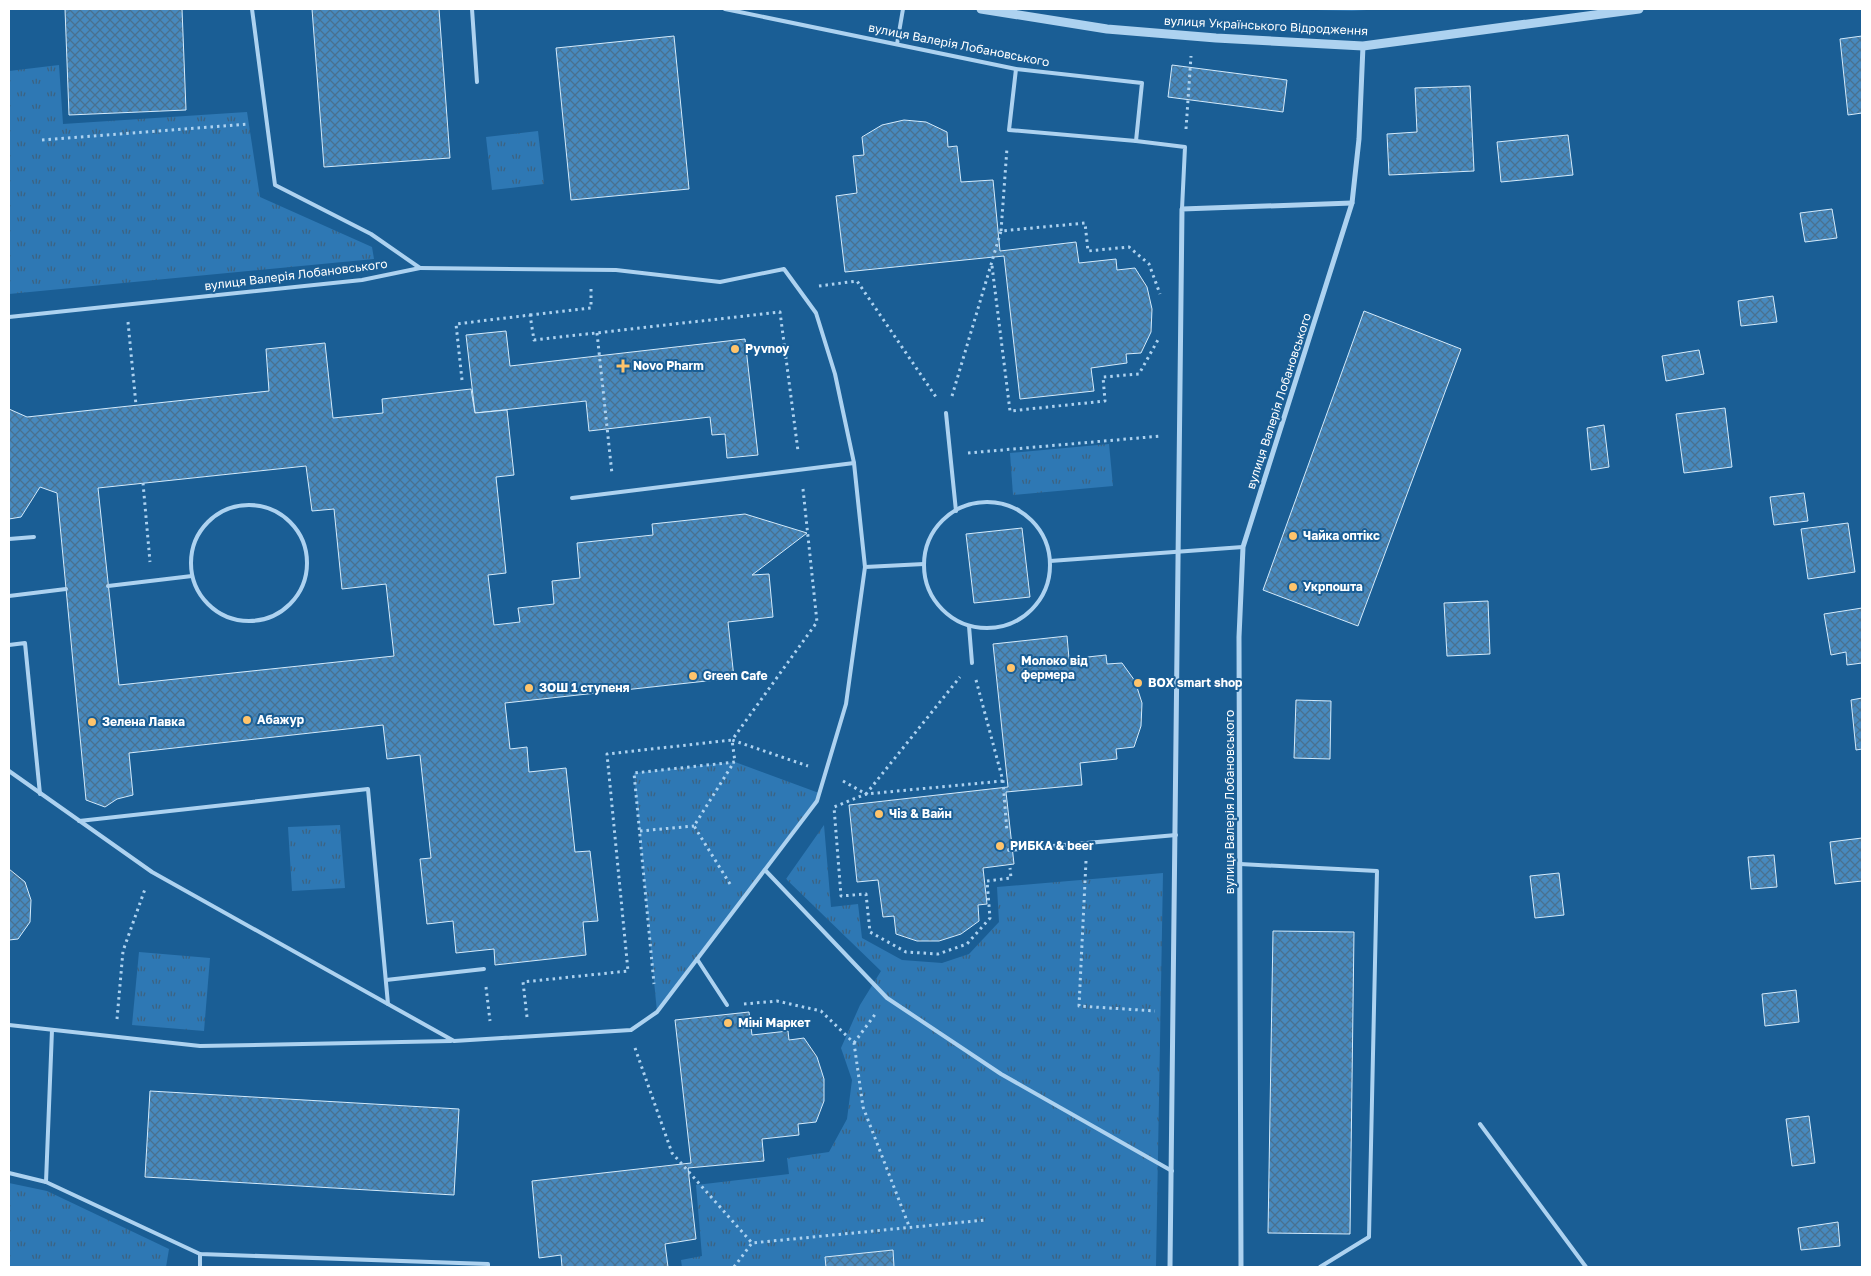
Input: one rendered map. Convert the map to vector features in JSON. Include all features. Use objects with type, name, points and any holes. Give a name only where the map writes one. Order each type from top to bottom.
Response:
[{"type":"street","name":"вулиця Українського Відродження","points":[[981,9],[1107,29],[1363,46],[1639,9]]},
{"type":"street","name":"вулиця Валерія Лобановського","points":[[1241,1267],[1239,637],[1243,547],[1352,203],[1359,139],[1363,46]]},
{"type":"street","points":[[1170,1267],[1180,552],[1182,209],[1352,203]]},
{"type":"lane","name":"вулиця Валерія Лобановського","points":[[252,9],[275,185],[371,234],[420,268]]},
{"type":"lane","points":[[472,9],[477,82]]},
{"type":"lane","name":"вулиця Валерія Лобановського","points":[[725,9],[1016,68],[1142,83],[1136,141]]},
{"type":"lane","points":[[897,44],[903,9]]},
{"type":"lane","points":[[1016,68],[1009,130],[1185,147],[1182,209]]},
{"type":"lane","name":"вулиця Валерія Лобановського","points":[[9,317],[362,280],[420,268]]},
{"type":"lane","points":[[9,1025],[200,1046],[454,1041],[631,1030],[657,1012],[817,801],[846,704],[865,567],[854,463],[835,374],[816,313],[784,269],[720,282],[616,270],[420,268]]},
{"type":"lane","points":[[946,413],[956,511]]},
{"type":"lane","points":[[572,498],[854,463]]},
{"type":"lane","points":[[982,503],[997,503],[1017,510],[1034,523],[1045,541],[1050,561],[1048,582],[1040,600],[1026,615],[1008,625],[989,628],[969,626],[950,617],[936,602],[927,584],[924,564],[928,543],[939,524],[956,511],[982,503]]},
{"type":"lane","points":[[240,506],[259,506],[277,512],[292,523],[302,539],[307,558],[306,577],[298,595],[285,609],[268,618],[248,622],[230,618],[212,609],[199,594],[192,576],[191,557],[196,539],[207,523],[222,512],[240,506]]},
{"type":"lane","points":[[9,539],[34,537]]},
{"type":"lane","points":[[1050,561],[1243,547]]},
{"type":"lane","points":[[865,567],[924,564]]},
{"type":"lane","points":[[108,586],[192,576]]},
{"type":"lane","points":[[9,596],[66,590]]},
{"type":"lane","points":[[969,626],[972,663]]},
{"type":"lane","points":[[9,645],[25,643],[40,794]]},
{"type":"lane","points":[[9,771],[152,872],[454,1041]]},
{"type":"lane","points":[[79,821],[368,788],[388,1004]]},
{"type":"lane","points":[[1009,850],[1176,835]]},
{"type":"lane","points":[[1240,864],[1378,871],[1368,1236],[1320,1267]]},
{"type":"lane","points":[[765,870],[887,998],[1001,1074],[1172,1171]]},
{"type":"lane","points":[[697,959],[727,1006]]},
{"type":"lane","points":[[386,980],[484,969]]},
{"type":"lane","points":[[46,1182],[52,1030]]},
{"type":"lane","points":[[1480,1124],[1586,1267]]},
{"type":"lane","points":[[9,1173],[46,1182],[200,1254],[488,1264],[488,1267]]},
{"type":"lane","points":[[200,1254],[200,1267]]},
{"type":"path","points":[[1185,147],[1192,36]]},
{"type":"path","points":[[42,140],[266,122]]},
{"type":"path","points":[[946,413],[992,266],[1001,231],[1009,130]]},
{"type":"path","points":[[1001,231],[1085,223],[1088,251],[1129,247],[1149,264],[1161,296]]},
{"type":"path","points":[[992,266],[1010,411],[1105,401],[1103,376],[1139,374],[1162,333]]},
{"type":"path","points":[[798,288],[857,281],[946,413]]},
{"type":"path","points":[[127,304],[136,405]]},
{"type":"path","points":[[462,380],[456,324],[591,308]]},
{"type":"path","points":[[530,315],[534,340],[780,312],[801,470],[817,622],[732,740],[735,762],[694,826]]},
{"type":"path","points":[[597,333],[614,493]]},
{"type":"path","points":[[950,455],[1181,434]]},
{"type":"path","points":[[143,483],[152,580]]},
{"type":"path","points":[[866,794],[972,663]]},
{"type":"path","points":[[972,663],[1003,781],[1011,878],[987,881],[990,918],[967,944],[938,954],[906,952],[870,932],[866,894],[841,896],[834,807],[866,794],[1003,781]]},
{"type":"path","points":[[528,1036],[523,982],[628,970],[607,754],[732,740],[825,771],[866,794]]},
{"type":"path","points":[[657,1012],[634,772],[735,762]]},
{"type":"path","points":[[640,831],[694,826]]},
{"type":"path","points":[[694,826],[740,902]]},
{"type":"path","points":[[1086,843],[1079,1006],[1174,1012]]},
{"type":"path","points":[[115,1037],[123,950],[152,872]]},
{"type":"path","points":[[484,969],[491,1039]]},
{"type":"path","points":[[854,1043],[887,998]]},
{"type":"path","points":[[727,1006],[777,1001],[821,1011],[854,1043],[863,1107],[909,1226]]},
{"type":"path","points":[[631,1030],[632,1038],[672,1154],[752,1243]]},
{"type":"path","points":[[734,1267],[752,1243],[985,1220]]},
{"type":"green space","points":[[1282,9],[1381,9],[1352,11]]},
{"type":"green space","points":[[59,65],[63,124],[247,112],[260,197],[372,247],[374,259],[9,294],[9,71]]},
{"type":"green space","points":[[538,131],[544,184],[492,190],[486,137]]},
{"type":"green space","points":[[1109,444],[1113,486],[1013,495],[1010,453]]},
{"type":"green space","points":[[735,762],[819,793],[817,801],[657,1012],[634,773]]},
{"type":"green space","points":[[340,825],[345,888],[292,891],[288,827]]},
{"type":"green space","points":[[824,825],[831,907],[858,904],[862,938],[902,960],[942,963],[969,954],[999,922],[997,887],[1163,873],[1156,1267],[682,1267],[681,1260],[702,1256],[696,1185],[789,1174],[787,1158],[829,1152],[847,1119],[852,1080],[841,1048],[860,1005],[881,971],[786,879]]},
{"type":"green space","points":[[139,952],[210,958],[204,1031],[132,1025]]},
{"type":"green space","points":[[9,1183],[47,1191],[169,1249],[166,1267],[9,1267]]},
{"type":"building","points":[[65,9],[182,9],[186,110],[69,115]]},
{"type":"building","points":[[312,9],[439,9],[450,158],[324,167]]},
{"type":"building","points":[[674,36],[689,189],[571,200],[556,48]]},
{"type":"building","points":[[1862,36],[1862,113],[1848,115],[1840,39]]},
{"type":"building","points":[[1172,65],[1287,80],[1283,112],[1168,97]]},
{"type":"building","points":[[1470,86],[1474,171],[1389,175],[1387,134],[1417,132],[1415,88]]},
{"type":"building","points":[[904,120],[926,122],[947,132],[948,147],[957,146],[961,182],[993,180],[1000,251],[1076,242],[1079,263],[1116,259],[1117,270],[1135,268],[1147,287],[1152,309],[1151,332],[1141,353],[1126,354],[1127,363],[1091,368],[1094,391],[1020,399],[1004,256],[845,272],[836,196],[857,193],[853,156],[864,155],[862,137],[882,125]]},
{"type":"building","points":[[1568,135],[1573,175],[1501,182],[1497,142]]},
{"type":"building","points":[[1832,209],[1837,238],[1805,242],[1800,213]]},
{"type":"building","points":[[1773,296],[1777,322],[1741,326],[1738,301]]},
{"type":"building","points":[[1364,311],[1461,349],[1358,626],[1263,590]]},
{"type":"building","points":[[506,331],[510,366],[745,339],[758,455],[727,458],[725,434],[712,435],[710,417],[589,431],[586,401],[475,413],[466,335]]},
{"type":"building","points":[[325,343],[333,418],[383,413],[382,399],[471,389],[475,413],[507,410],[514,475],[496,477],[506,573],[488,575],[494,625],[520,622],[518,608],[554,604],[552,581],[580,578],[577,543],[653,535],[652,524],[745,514],[807,533],[752,575],[769,574],[773,617],[728,622],[734,678],[505,703],[510,749],[527,747],[529,772],[566,768],[575,852],[590,851],[598,921],[583,922],[586,955],[495,965],[494,949],[456,953],[453,921],[427,924],[420,859],[431,858],[420,755],[387,759],[383,725],[129,753],[133,795],[117,799],[105,807],[86,800],[57,493],[40,487],[21,517],[9,519],[9,409],[27,417],[269,391],[266,349]],"holes":[[[306,466],[312,511],[334,509],[342,589],[386,584],[394,656],[119,685],[98,488]]]},
{"type":"building","points":[[1699,350],[1704,374],[1666,381],[1662,356]]},
{"type":"building","points":[[1725,408],[1732,467],[1684,473],[1676,414]]},
{"type":"building","points":[[1604,425],[1609,467],[1591,470],[1587,428]]},
{"type":"building","points":[[1804,493],[1808,521],[1774,525],[1770,497]]},
{"type":"building","points":[[1848,523],[1855,572],[1808,579],[1801,529]]},
{"type":"building","points":[[1022,528],[1030,597],[974,603],[966,534]]},
{"type":"building","points":[[1488,601],[1490,654],[1447,656],[1444,603]]},
{"type":"building","points":[[1862,608],[1862,663],[1847,665],[1846,652],[1831,655],[1824,614]]},
{"type":"building","points":[[1067,636],[1069,659],[1106,655],[1107,664],[1122,663],[1135,681],[1142,703],[1141,726],[1134,747],[1116,749],[1117,759],[1080,763],[1082,785],[1006,792],[1014,864],[983,868],[987,904],[978,905],[979,921],[961,934],[939,941],[917,941],[896,934],[894,916],[883,917],[878,880],[857,882],[849,805],[1008,787],[993,644]]},
{"type":"building","points":[[1862,698],[1862,749],[1856,750],[1851,700]]},
{"type":"building","points":[[1296,700],[1331,701],[1330,759],[1294,758]]},
{"type":"building","points":[[1862,838],[1862,881],[1835,884],[1830,842]]},
{"type":"building","points":[[1774,855],[1777,887],[1751,889],[1748,857]]},
{"type":"building","points":[[9,869],[25,882],[31,900],[30,922],[18,939],[9,940]]},
{"type":"building","points":[[1559,873],[1564,915],[1535,918],[1530,876]]},
{"type":"building","points":[[1273,931],[1354,932],[1350,1234],[1268,1233]]},
{"type":"building","points":[[1796,990],[1799,1022],[1765,1026],[1762,994]]},
{"type":"building","points":[[749,1012],[752,1035],[788,1031],[789,1040],[804,1038],[817,1057],[824,1079],[824,1101],[816,1122],[798,1124],[799,1135],[762,1139],[764,1161],[688,1168],[696,1239],[665,1244],[668,1267],[562,1267],[561,1255],[539,1258],[532,1181],[691,1163],[675,1020]]},
{"type":"building","points":[[150,1091],[459,1109],[454,1195],[145,1177]]},
{"type":"building","points":[[1809,1116],[1815,1163],[1792,1166],[1786,1119]]},
{"type":"building","points":[[1838,1222],[1840,1246],[1801,1250],[1798,1228]]},
{"type":"building","points":[[893,1250],[894,1267],[826,1267],[825,1257]]},
{"type":"place","name":"Pyvnoy","points":[[735,349]]},
{"type":"place","name":"Novo Pharm","points":[[623,366]]},
{"type":"place","name":"Чайка оптікс","points":[[1293,536]]},
{"type":"place","name":"Укрпошта","points":[[1293,587]]},
{"type":"place","name":"Молоко від фермера","points":[[1011,668]]},
{"type":"place","name":"Green Cafe","points":[[693,676]]},
{"type":"place","name":"BOX smart shop","points":[[1138,683]]},
{"type":"place","name":"ЗОШ 1 ступеня","points":[[529,688]]},
{"type":"place","name":"Абажур","points":[[247,720]]},
{"type":"place","name":"Зелена Лавка","points":[[92,722]]},
{"type":"place","name":"Чіз & Вайн","points":[[879,814]]},
{"type":"place","name":"РИБКА & beer","points":[[1000,846]]},
{"type":"place","name":"Міні Маркет","points":[[728,1023]]}]
